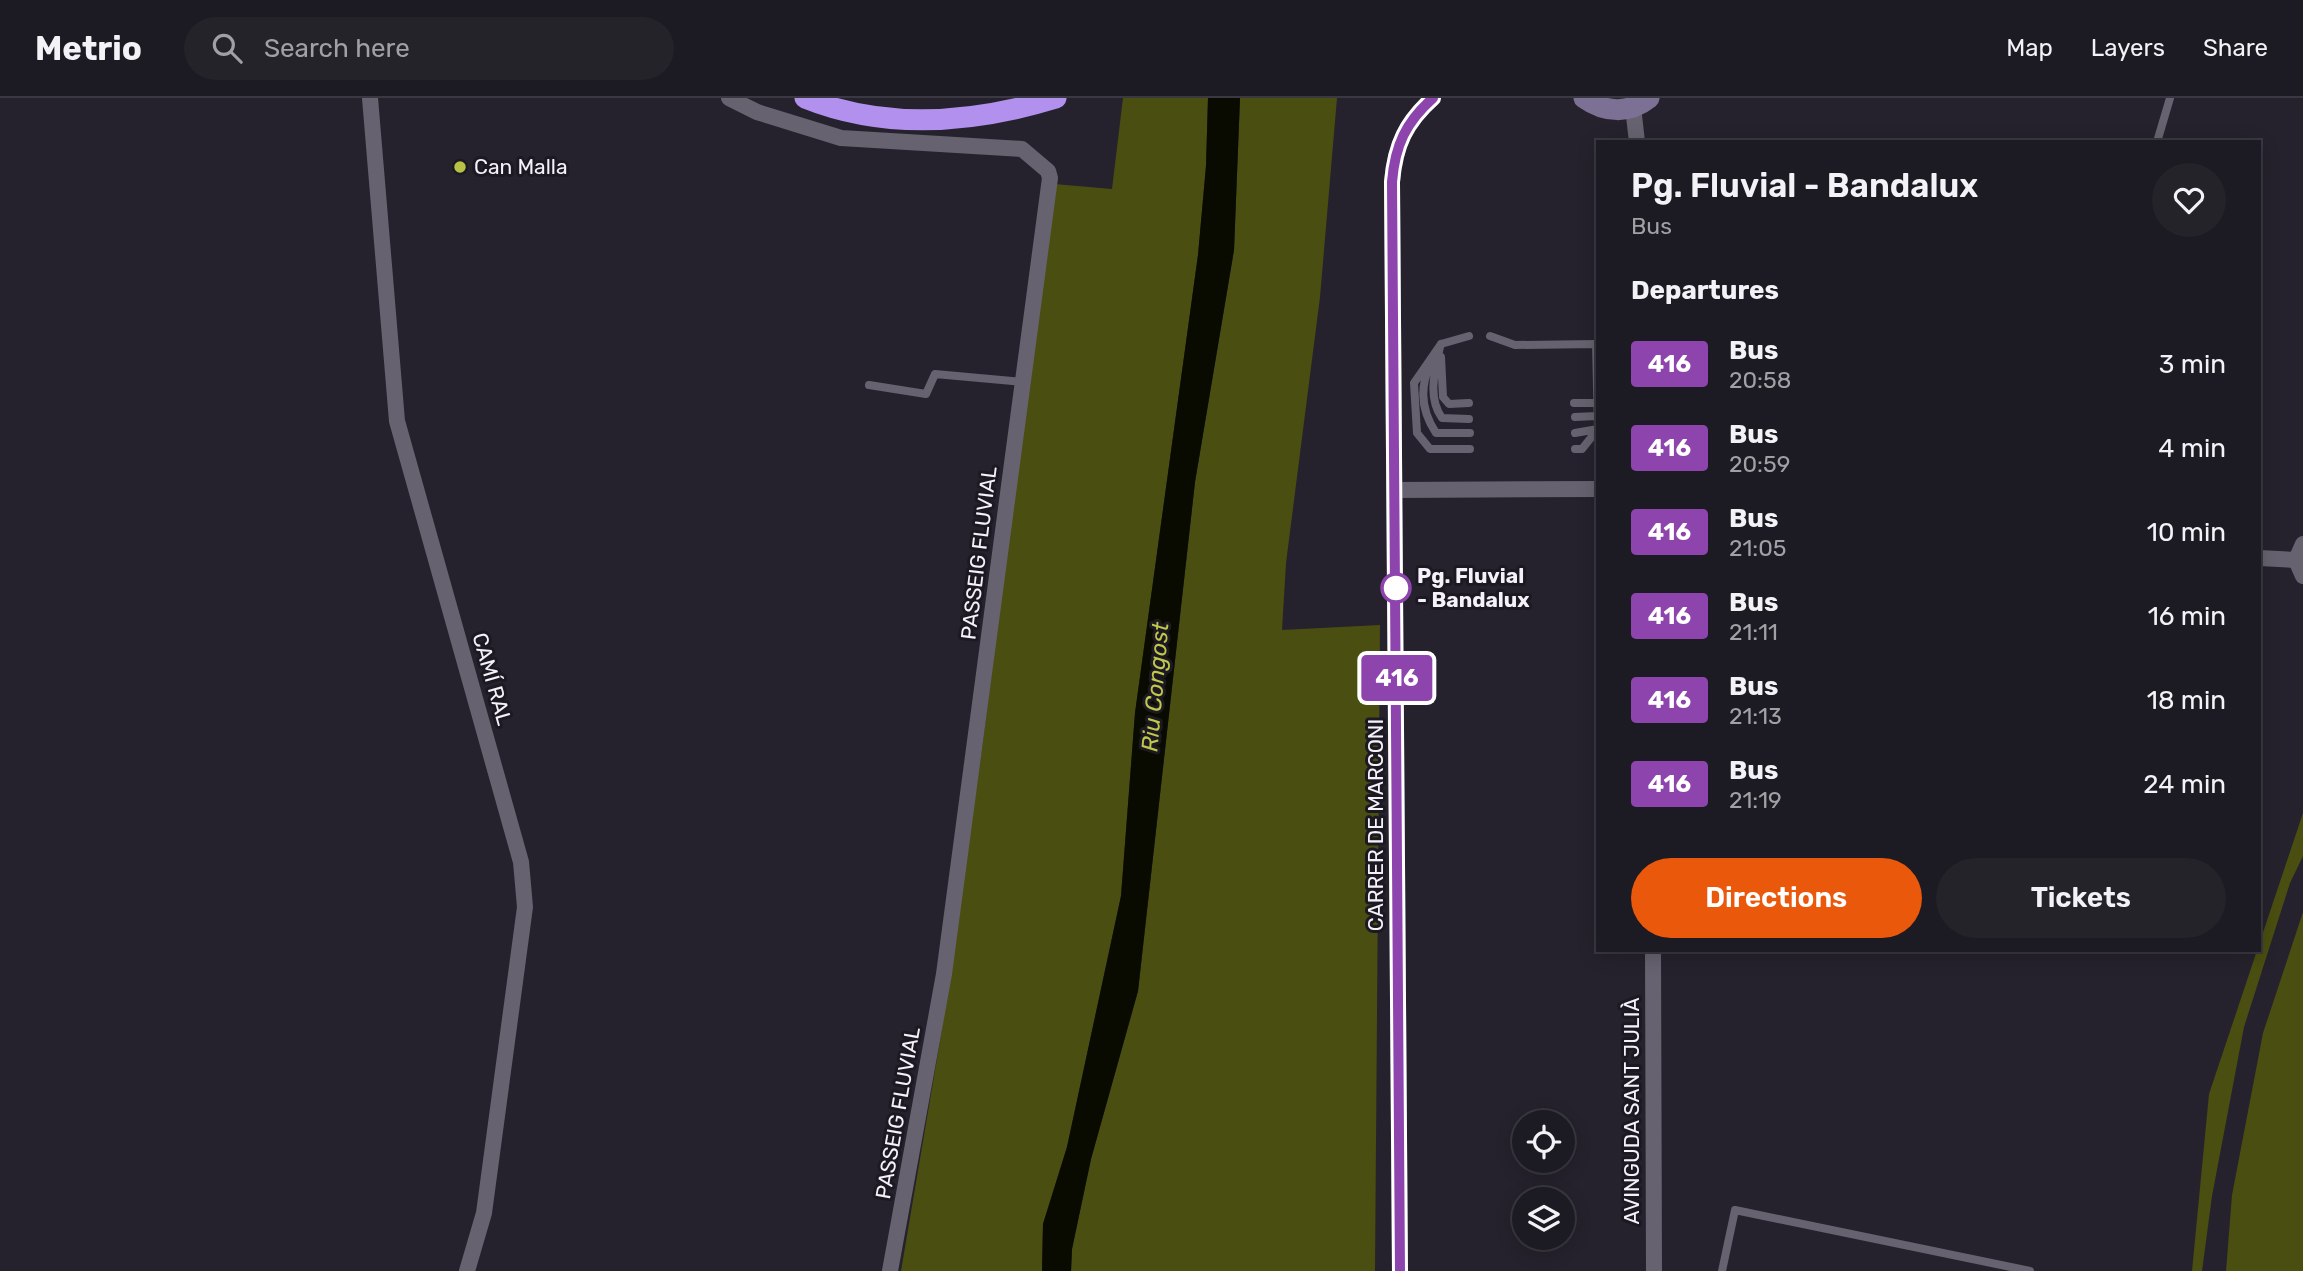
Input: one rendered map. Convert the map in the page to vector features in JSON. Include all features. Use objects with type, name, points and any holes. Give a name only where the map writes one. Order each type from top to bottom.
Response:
[{"type":"highway","points":[[805,98],[866,116],[912,121],[967,118],[1014,110],[1056,98]]},
{"type":"street","name":"CAMÍ RAL","points":[[370,98],[397,421],[522,862],[526,907],[484,1213],[467,1271]]},
{"type":"street","name":"PASSEIG FLUVIAL","points":[[729,98],[757,112],[841,138],[1022,149],[1048,171],[1050,178],[944,974],[890,1271]]},
{"type":"street","name":"CARRER DE MARCONI","points":[[1400,1271],[1394,160],[1407,126],[1433,98]]},
{"type":"street","points":[[1584,98],[1608,110],[1641,103],[1637,140]]},
{"type":"street","points":[[1397,490],[1596,489]]},
{"type":"street","points":[[2303,544],[2296,560],[2303,576]]},
{"type":"street","points":[[2261,558],[2296,560]]},
{"type":"street","name":"AVINGUDA SANT JULIÀ","points":[[1653,952],[1654,1271]]},
{"type":"lane","points":[[2158,140],[2170,98]]},
{"type":"lane","points":[[1469,336],[1441,344],[1414,383],[1417,433],[1430,449],[1470,449]]},
{"type":"lane","points":[[1490,336],[1516,345],[1596,344]]},
{"type":"lane","points":[[1441,344],[1443,397],[1449,404],[1469,403]]},
{"type":"lane","points":[[1441,344],[1433,382],[1435,408],[1442,418],[1469,419]]},
{"type":"lane","points":[[1441,344],[1423,382],[1426,417],[1436,433],[1470,433]]},
{"type":"lane","points":[[869,385],[926,394],[934,374],[1023,382]]},
{"type":"lane","points":[[1574,403],[1596,404]]},
{"type":"lane","points":[[1575,417],[1596,416]]},
{"type":"lane","points":[[1575,433],[1596,429]]},
{"type":"lane","points":[[1575,449],[1582,449],[1596,432]]},
{"type":"lane","points":[[1721,1271],[1735,1210],[2030,1271]]},
{"type":"green space","points":[[1123,98],[1208,98],[1206,166],[1198,255],[1135,713],[1121,896],[1067,1147],[1043,1224],[1042,1271],[901,1271],[941,1035],[983,741],[1054,184],[1112,189]]},
{"type":"green space","points":[[1240,98],[1337,98],[1320,297],[1286,563],[1282,630],[1380,625],[1375,1271],[1071,1271],[1072,1249],[1091,1159],[1138,991],[1195,482],[1234,250]]},
{"type":"green space","points":[[2303,813],[2303,856],[2290,883],[2244,1027],[2212,1196],[2202,1271],[2192,1271],[2209,1094],[2257,952],[2261,952],[2261,939]]},
{"type":"green space","points":[[2303,912],[2303,1271],[2226,1271],[2232,1195],[2263,1033]]},
{"type":"water","name":"Riu Congost","points":[[1208,98],[1240,98],[1234,250],[1195,482],[1138,991],[1091,1159],[1072,1249],[1071,1271],[1042,1271],[1043,1224],[1067,1147],[1121,896],[1135,713],[1198,255],[1206,166]]},
{"type":"bus line","name":"416","points":[[1400,1271],[1395,518],[1397,490],[1392,182],[1399,141],[1407,126],[1433,98]]},
{"type":"place","name":"Can Malla","points":[[460,167]]},
{"type":"place","name":"Pg. Fluvial - Bandalux","points":[[1396,588]]}]
